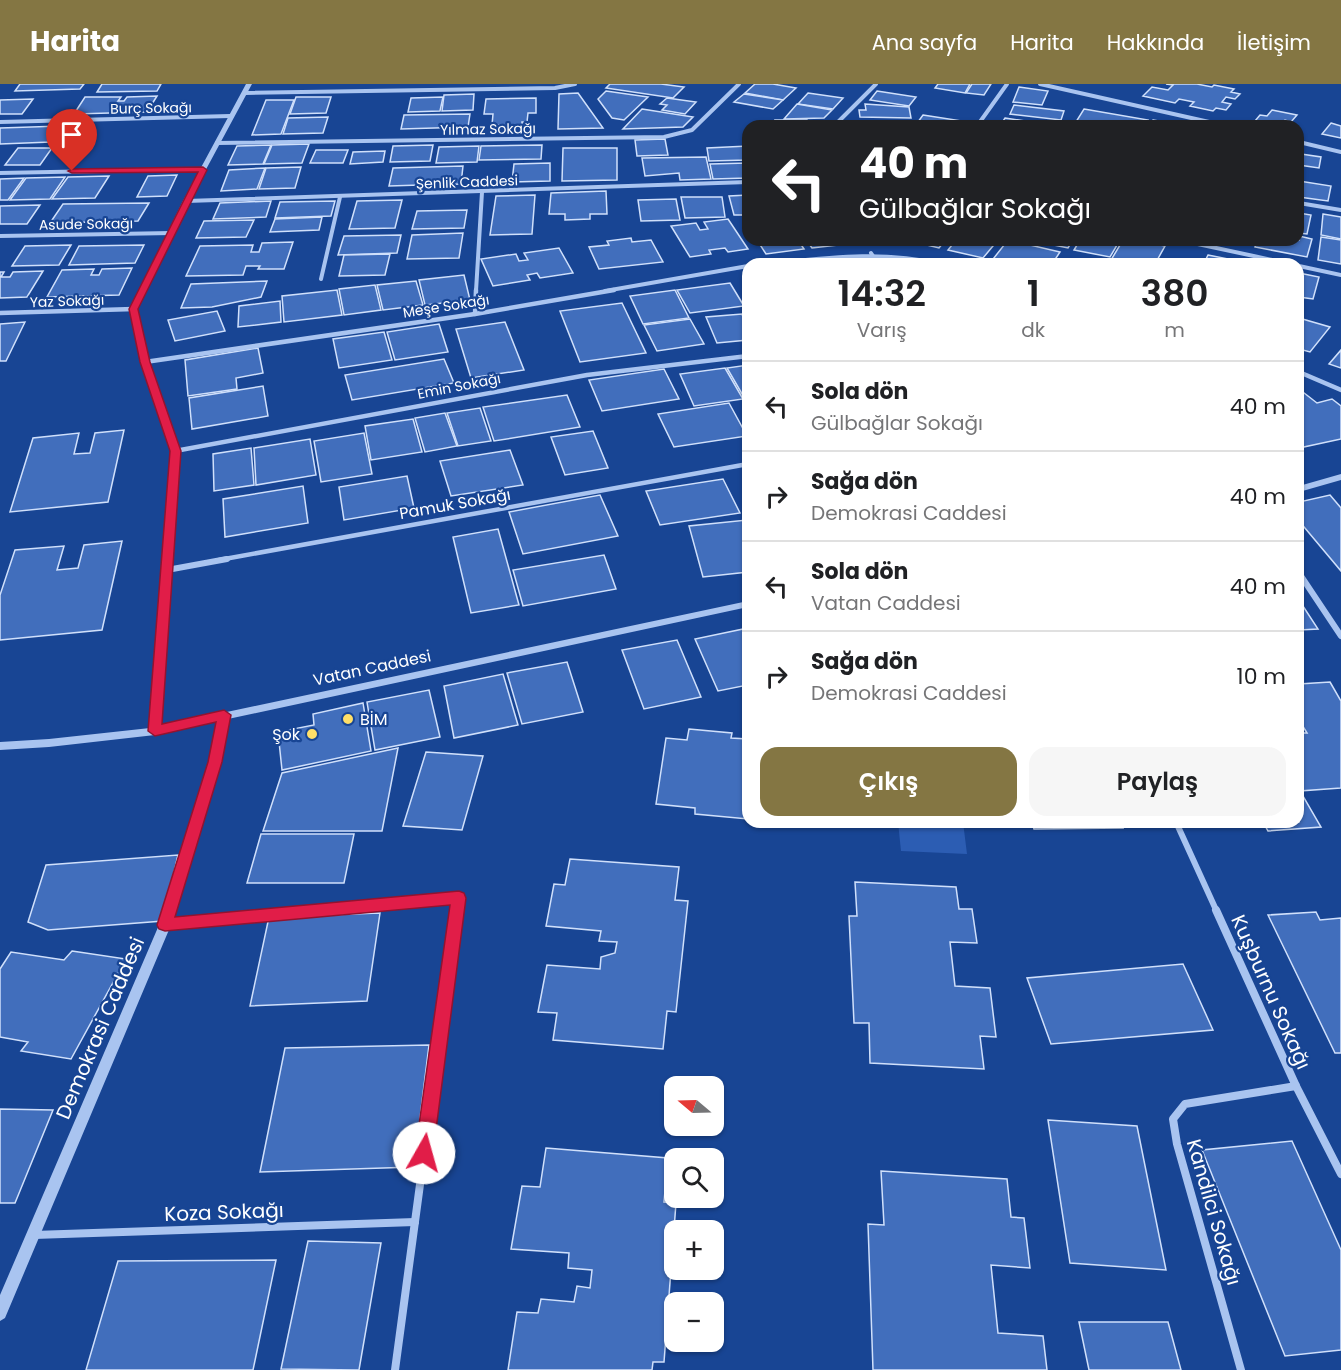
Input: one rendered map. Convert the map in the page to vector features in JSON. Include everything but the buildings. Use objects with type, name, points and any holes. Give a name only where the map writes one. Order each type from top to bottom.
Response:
[{"type":"street","points":[[155,731],[175,451],[145,362],[134,309],[186,201],[249,84]]},
{"type":"street","points":[[245,93],[555,88],[576,84]]},
{"type":"street","name":"Yılmaz Sokağı","points":[[217,143],[664,137],[692,130],[739,84]]},
{"type":"street","points":[[840,120],[876,84]]},
{"type":"street","points":[[981,120],[1007,84]]},
{"type":"street","points":[[1040,84],[1200,120]]},
{"type":"street","name":"Burç Sokağı","points":[[0,122],[230,116]]},
{"type":"street","points":[[1304,143],[1341,152]]},
{"type":"street","points":[[0,173],[203,170]]},
{"type":"street","name":"Şenlik Caddesi","points":[[186,201],[742,182]]},
{"type":"street","points":[[475,314],[482,192]]},
{"type":"street","points":[[321,279],[340,196]]},
{"type":"street","points":[[1304,204],[1341,210]]},
{"type":"street","name":"Asude Sokağı","points":[[0,236],[172,233]]},
{"type":"street","points":[[1207,246],[1263,258]]},
{"type":"street","points":[[871,253],[874,258]]},
{"type":"street","points":[[824,258],[871,253],[913,258]]},
{"type":"street","name":"Meşe Sokağı","points":[[145,362],[475,314],[742,267]]},
{"type":"street","points":[[1304,267],[1341,275]]},
{"type":"street","name":"Yaz Sokağı","points":[[0,313],[134,309]]},
{"type":"street","name":"Emin Sokağı","points":[[175,451],[587,375],[742,357]]},
{"type":"street","points":[[1304,374],[1341,390]]},
{"type":"street","name":"Pamuk Sokağı","points":[[167,570],[742,465]]},
{"type":"street","points":[[1304,488],[1341,477]]},
{"type":"street","points":[[1304,580],[1341,636]]},
{"type":"street","name":"Vatan Caddesi","points":[[0,746],[155,731],[742,605]]},
{"type":"street","name":"Demokrasi Caddesi","points":[[0,1313],[165,925],[215,762],[224,715]]},
{"type":"street","name":"Kuşburnu Sokağı","points":[[1179,828],[1296,1086],[1341,1174]]},
{"type":"street","points":[[165,925],[459,898],[395,1370]]},
{"type":"street","name":"Kandilci Sokağı","points":[[1241,1370],[1177,1144],[1173,1119],[1185,1104],[1296,1086]]},
{"type":"street","name":"Koza Sokağı","points":[[33,1235],[415,1222]]},
{"type":"shaded area","points":[[899,828],[964,828],[967,854],[901,851]]},
{"type":"place","name":"BİM","points":[[348,719]]},
{"type":"place","name":"Şok","points":[[312,734]]},
{"type":"route","points":[[72,171],[203,170],[134,309],[145,362],[175,451],[155,731],[224,715],[215,762],[165,925],[459,898],[424,1153]]}]
